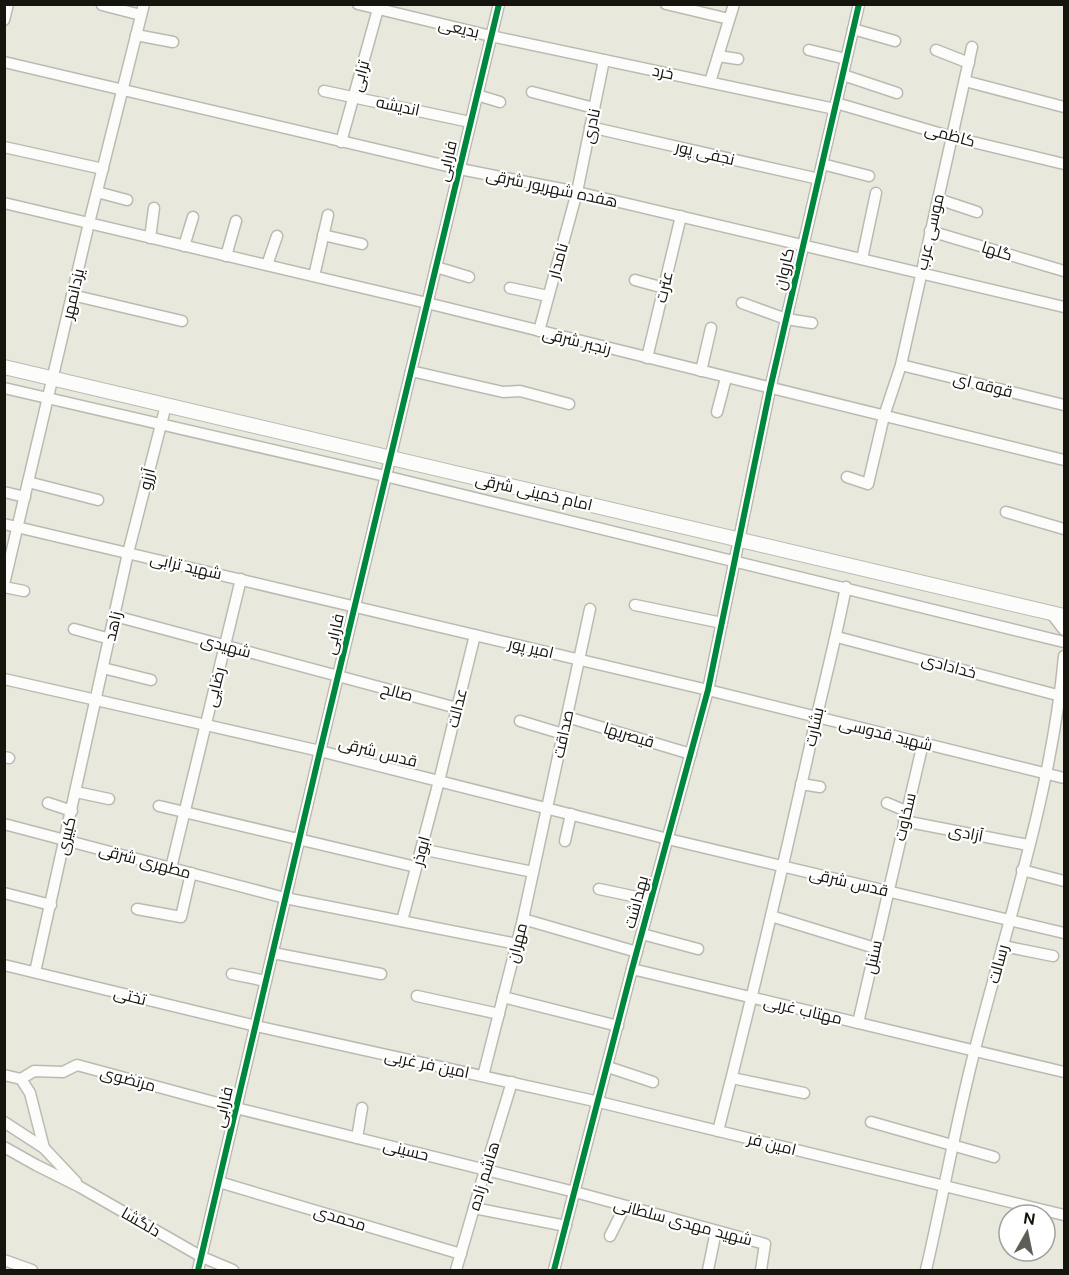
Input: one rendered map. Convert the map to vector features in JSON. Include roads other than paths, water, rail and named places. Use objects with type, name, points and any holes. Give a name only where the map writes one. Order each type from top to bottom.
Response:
[{"type":"main road","name":"امام خمینی شرقی","points":[[4,367],[1058,615]]},
{"type":"street","points":[[4,20],[8,4]]},
{"type":"street","name":"بدیعی","points":[[358,4],[491,36]]},
{"type":"street","name":"فارابی","points":[[198,1270],[337,676],[499,4]]},
{"type":"street","points":[[666,4],[729,19]]},
{"type":"street","points":[[710,82],[734,4]]},
{"type":"street","name":"کاروان","points":[[740,540],[770,388],[859,4]]},
{"type":"street","points":[[102,5],[142,10]]},
{"type":"street","name":"ترابی","points":[[341,142],[378,9]]},
{"type":"street","name":"یزدانمهر","points":[[4,586],[102,169],[142,10]]},
{"type":"street","points":[[853,29],[895,41]]},
{"type":"street","points":[[136,35],[173,42]]},
{"type":"street","name":"خرد","points":[[491,36],[836,106]]},
{"type":"street","name":"موسی عرب","points":[[848,477],[868,484],[884,416],[900,365],[972,47]]},
{"type":"street","points":[[809,50],[846,59]]},
{"type":"street","points":[[936,50],[969,63]]},
{"type":"street","points":[[718,56],[738,59]]},
{"type":"street","name":"نادری","points":[[577,192],[604,60]]},
{"type":"street","name":"هفده شهریور شرقی","points":[[4,62],[460,170],[577,192],[681,216],[1065,308]]},
{"type":"street","points":[[843,75],[897,93]]},
{"type":"street","points":[[965,81],[1065,107]]},
{"type":"street","name":"اندیشه","points":[[324,91],[470,122]]},
{"type":"street","points":[[532,92],[594,108]]},
{"type":"street","points":[[477,95],[500,102]]},
{"type":"street","name":"کاظمی","points":[[836,106],[1065,164]]},
{"type":"street","name":"نجفی پور","points":[[590,127],[819,179]]},
{"type":"street","points":[[4,147],[102,169]]},
{"type":"street","points":[[822,164],[869,176]]},
{"type":"street","points":[[97,192],[127,200]]},
{"type":"street","name":"نامدار","points":[[539,331],[577,192]]},
{"type":"street","points":[[862,259],[876,193]]},
{"type":"street","points":[[938,199],[977,212]]},
{"type":"street","points":[[4,203],[89,224]]},
{"type":"street","points":[[150,238],[154,208]]},
{"type":"street","points":[[314,276],[327,215]]},
{"type":"street","name":"عترت","points":[[647,358],[681,216]]},
{"type":"street","points":[[184,246],[193,217]]},
{"type":"street","points":[[226,256],[236,221]]},
{"type":"street","name":"رنجبر شرقی","points":[[89,224],[427,303],[1065,460]]},
{"type":"street","name":"گلها","points":[[930,231],[1065,271]]},
{"type":"street","points":[[323,235],[362,244]]},
{"type":"street","points":[[267,265],[277,236]]},
{"type":"street","points":[[436,267],[469,277]]},
{"type":"street","points":[[635,280],[664,288]]},
{"type":"street","points":[[510,288],[548,296]]},
{"type":"street","points":[[72,295],[182,321]]},
{"type":"street","points":[[742,303],[786,319],[812,323]]},
{"type":"street","points":[[701,371],[711,328]]},
{"type":"street","name":"قوقه ای","points":[[900,365],[1065,405]]},
{"type":"street","points":[[411,371],[503,393],[520,391],[569,404]]},
{"type":"street","points":[[717,412],[726,378]]},
{"type":"street","points":[[4,388],[161,423],[736,560],[1065,642]]},
{"type":"street","name":"آرزو","points":[[128,553],[166,405]]},
{"type":"street","points":[[28,482],[98,500]]},
{"type":"street","points":[[4,492],[25,497]]},
{"type":"street","points":[[1006,512],[1065,529]]},
{"type":"street","name":"شهید ترابی","points":[[4,524],[354,606]]},
{"type":"street","name":"بهداشت","points":[[554,1270],[632,969],[708,690],[740,540]]},
{"type":"street","name":"زاهد","points":[[96,700],[128,553]]},
{"type":"street","name":"رضایی","points":[[171,868],[241,579]]},
{"type":"street","points":[[4,586],[24,591]]},
{"type":"street","name":"بشارت","points":[[718,1131],[753,998],[816,717],[837,637],[846,587]]},
{"type":"street","points":[[635,604],[722,623]]},
{"type":"street","name":"امیر پور","points":[[354,606],[708,690]]},
{"type":"street","name":"صداقت","points":[[547,808],[590,609]]},
{"type":"street","points":[[1058,615],[1065,630]]},
{"type":"street","name":"شهیدی","points":[[116,616],[337,676]]},
{"type":"street","points":[[74,629],[110,639]]},
{"type":"street","name":"عدالت","points":[[439,781],[475,634]]},
{"type":"street","name":"خدادادی","points":[[837,637],[1061,696]]},
{"type":"street","name":"رسالت","points":[[926,1270],[975,1051],[1011,920],[1046,773],[1061,696],[1065,656]]},
{"type":"street","points":[[103,668],[151,680]]},
{"type":"street","name":"صالح","points":[[337,676],[457,708]]},
{"type":"street","name":"قدس شرقی","points":[[4,679],[320,751],[668,839],[1065,933]]},
{"type":"street","name":"شهید قدوسی","points":[[708,690],[1065,778]]},
{"type":"street","name":"کبیری","points":[[35,972],[96,700]]},
{"type":"street","name":"قیصریها","points":[[567,717],[691,754]]},
{"type":"street","points":[[520,721],[563,734]]},
{"type":"street","name":"سخاوت","points":[[887,891],[922,743]]},
{"type":"street","name":"ابوذر","points":[[402,921],[439,781]]},
{"type":"street","points":[[801,784],[820,787]]},
{"type":"street","points":[[76,792],[109,799]]},
{"type":"street","points":[[48,803],[72,811]]},
{"type":"street","name":"آزادی","points":[[887,803],[905,816],[1028,845]]},
{"type":"street","points":[[159,806],[416,867]]},
{"type":"street","name":"مهران","points":[[483,1076],[523,919],[547,808]]},
{"type":"street","points":[[565,841],[571,814]]},
{"type":"street","name":"مطهری شرقی","points":[[4,824],[285,898]]},
{"type":"street","points":[[421,849],[533,872]]},
{"type":"street","points":[[1022,870],[1065,881]]},
{"type":"street","points":[[137,909],[181,917],[191,873]]},
{"type":"street","points":[[599,889],[651,900]]},
{"type":"street","name":"سنبل","points":[[858,1023],[887,891]]},
{"type":"street","points":[[4,893],[51,905]]},
{"type":"street","points":[[285,898],[517,944]]},
{"type":"street","points":[[771,916],[875,948]]},
{"type":"street","points":[[523,919],[637,952]]},
{"type":"street","points":[[642,934],[698,949]]},
{"type":"street","points":[[1003,946],[1053,956]]},
{"type":"street","points":[[273,953],[381,974]]},
{"type":"street","name":"تختی","points":[[4,965],[255,1026]]},
{"type":"street","name":"مهتاب غربی","points":[[632,969],[1065,1072]]},
{"type":"street","points":[[232,974],[266,981]]},
{"type":"street","points":[[417,996],[499,1014]]},
{"type":"street","points":[[503,997],[618,1026]]},
{"type":"street","name":"امین فر غربی","points":[[255,1026],[599,1102]]},
{"type":"street","name":"مرتضوی","points":[[21,1079],[34,1071],[63,1072],[77,1065],[236,1108]]},
{"type":"street","points":[[608,1067],[653,1082]]},
{"type":"street","points":[[4,1075],[21,1079],[30,1093],[44,1148]]},
{"type":"street","points":[[732,1078],[804,1093]]},
{"type":"street","name":"هاشم زاده","points":[[456,1270],[512,1082]]},
{"type":"street","name":"امین فر","points":[[599,1102],[1065,1215]]},
{"type":"street","name":"حسینی","points":[[236,1108],[575,1192]]},
{"type":"street","points":[[357,1138],[362,1108]]},
{"type":"street","name":"دلگشا","points":[[4,1122],[44,1148],[80,1186]]},
{"type":"street","points":[[872,1122],[994,1157]]},
{"type":"street","name":"دلگشا","points":[[4,1147],[80,1186],[202,1257],[233,1270]]},
{"type":"street","name":"محمدی","points":[[219,1182],[461,1254]]},
{"type":"street","name":"شهید مهدی سلطانی","points":[[575,1192],[765,1244],[761,1270]]},
{"type":"street","points":[[610,1236],[625,1206]]},
{"type":"street","points":[[474,1208],[566,1226]]},
{"type":"street","points":[[708,1270],[716,1231]]},
{"type":"street","name":"دلگشا","points":[[202,1257],[216,1270]]},
{"type":"street","points":[[4,1260],[32,1270]]}]
